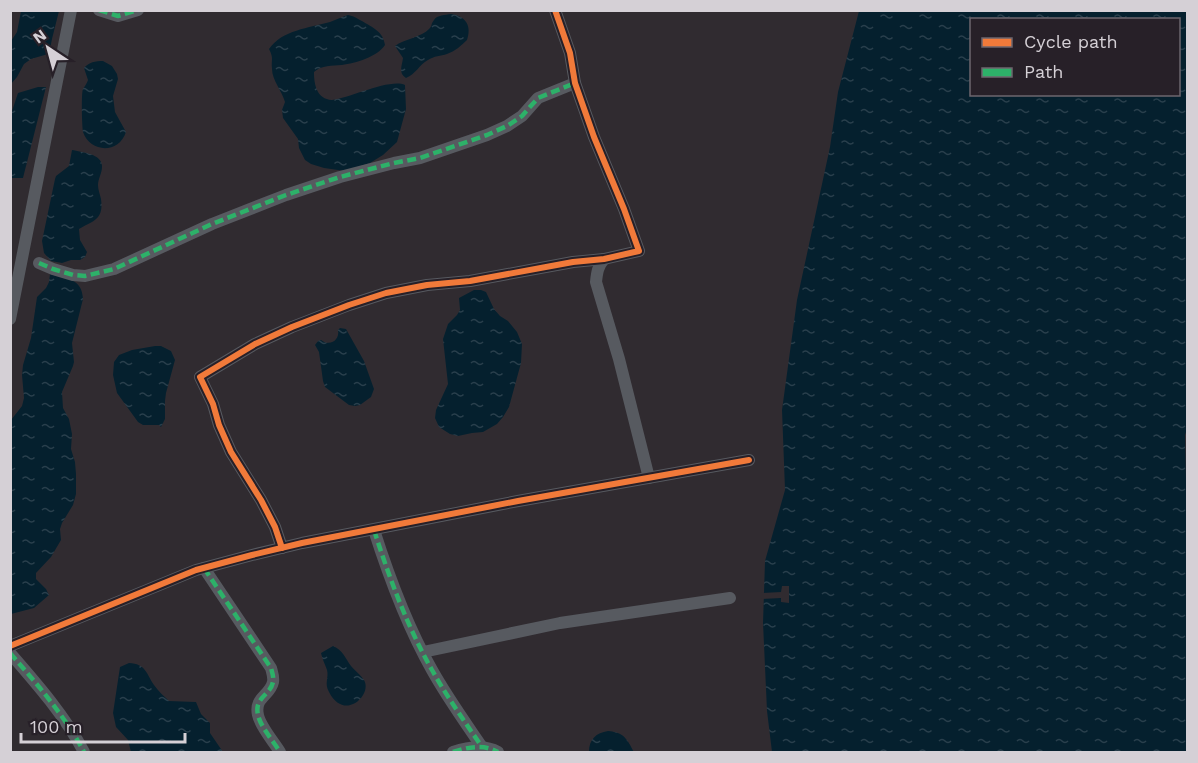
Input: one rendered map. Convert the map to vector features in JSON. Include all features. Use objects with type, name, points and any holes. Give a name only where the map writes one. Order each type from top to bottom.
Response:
[{"type":"street","points":[[10,319],[71,10]]},
{"type":"street","points":[[99,10],[118,16],[138,10]]},
{"type":"street","points":[[282,548],[271,518],[231,452],[200,377],[255,344],[292,327],[386,293],[573,262],[604,259],[639,251],[575,83],[570,53],[555,10]]},
{"type":"street","points":[[39,263],[73,275],[85,276],[114,269],[212,224],[286,195],[340,177],[420,158],[487,135],[522,116],[538,98],[575,83]]},
{"type":"street","points":[[604,259],[597,272],[596,282],[619,359],[649,478]]},
{"type":"street","points":[[10,646],[204,568],[282,548],[518,501],[749,460]]},
{"type":"street","points":[[374,530],[385,564],[423,652],[443,688],[482,747]]},
{"type":"street","points":[[204,568],[271,668],[274,680],[269,691],[260,699],[257,707],[258,717],[280,753]]},
{"type":"street","points":[[423,652],[560,623],[730,598]]},
{"type":"street","points":[[10,653],[50,700],[84,753]]},
{"type":"street","points":[[453,753],[467,748],[482,747],[498,753]]},
{"type":"water","points":[[21,11],[59,11],[48,54],[31,59],[24,64],[11,84],[11,41],[17,32]]},
{"type":"water","points":[[859,11],[1187,11],[1188,426],[1185,435],[1188,568],[1187,752],[772,752],[767,711],[763,623],[765,561],[785,490],[782,410],[797,300],[830,147],[838,92]]},
{"type":"water","points":[[451,14],[461,17],[467,23],[469,30],[467,40],[453,51],[428,60],[406,78],[401,72],[403,58],[395,46],[426,32],[437,17]]},
{"type":"water","points":[[348,15],[377,30],[385,45],[366,59],[317,70],[314,72],[317,90],[323,97],[332,100],[380,86],[405,85],[406,109],[397,142],[370,163],[345,171],[324,168],[305,160],[299,148],[298,139],[283,118],[282,110],[285,102],[274,77],[269,49],[288,34]]},
{"type":"water","points":[[103,61],[112,66],[117,74],[118,79],[113,96],[115,112],[126,132],[117,144],[104,148],[92,144],[87,139],[83,132],[82,110],[82,92],[88,80],[84,68],[92,62]]},
{"type":"water","points":[[46,87],[23,178],[11,178],[11,114],[18,93]]},
{"type":"water","points":[[72,150],[96,156],[101,163],[102,169],[98,185],[101,211],[93,222],[79,229],[80,240],[87,252],[85,257],[62,263],[51,261],[44,253],[42,241],[55,179],[69,166]]},
{"type":"water","points":[[50,274],[77,283],[83,299],[72,343],[74,362],[62,392],[63,408],[69,419],[72,434],[71,449],[75,462],[76,494],[73,505],[60,529],[61,540],[51,557],[36,573],[36,579],[49,595],[34,608],[11,614],[11,420],[22,406],[24,398],[23,365],[31,338],[37,297],[46,288]]},
{"type":"water","points":[[474,290],[486,292],[494,309],[517,332],[522,344],[521,363],[509,407],[497,424],[483,432],[458,436],[439,427],[435,418],[436,410],[448,384],[443,339],[448,324],[460,310],[459,298]]},
{"type":"water","points":[[340,328],[346,329],[364,361],[374,389],[371,397],[360,405],[349,405],[325,387],[323,381],[319,352],[315,345],[321,340],[328,343],[334,341]]},
{"type":"water","points":[[155,346],[171,351],[175,360],[166,393],[165,419],[161,427],[143,425],[138,422],[117,393],[113,375],[114,362],[119,355]]},
{"type":"water","points":[[333,646],[342,652],[363,678],[366,686],[361,698],[349,705],[342,705],[335,701],[328,689],[327,670],[321,653]]},
{"type":"water","points":[[129,663],[142,667],[169,701],[196,702],[201,714],[210,723],[210,733],[223,752],[131,752],[128,740],[116,727],[113,713],[120,667]]},
{"type":"water","points":[[608,731],[624,737],[634,752],[589,752],[594,737]]},
{"type":"pier","points":[[782,586],[789,586],[789,603],[781,602],[781,598],[761,599],[761,593],[781,592]]},
{"type":"marked path","points":[[99,10],[118,16],[138,10]]},
{"type":"marked path","points":[[39,263],[73,275],[85,276],[114,269],[212,224],[286,195],[340,177],[420,158],[487,135],[522,116],[538,98],[575,83]]},
{"type":"marked path","points":[[374,530],[414,636],[444,690],[482,747]]},
{"type":"marked path","points":[[204,568],[271,668],[273,682],[269,691],[260,700],[257,709],[264,729],[280,752]]},
{"type":"marked path","points":[[10,653],[59,713],[84,752]]},
{"type":"marked path","points":[[453,752],[476,747],[493,749],[498,752]]},
{"type":"cycle path","points":[[282,548],[275,527],[261,500],[231,452],[200,377],[255,344],[292,327],[386,293],[427,285],[470,281],[573,262],[604,259],[639,251],[575,83],[570,53],[555,10]]},
{"type":"cycle path","points":[[10,646],[196,570],[252,555],[302,543],[518,501],[749,460]]}]
